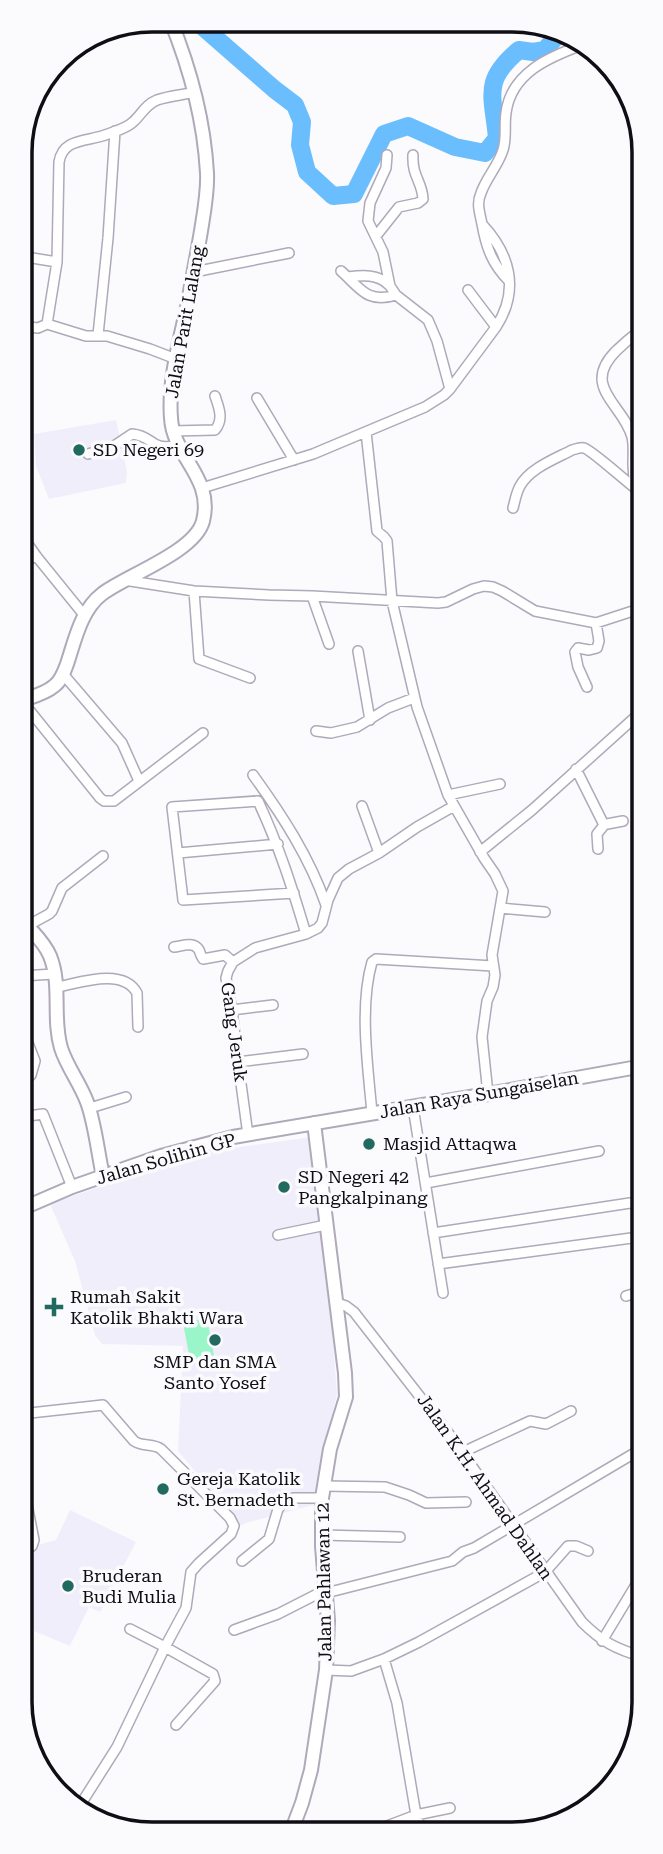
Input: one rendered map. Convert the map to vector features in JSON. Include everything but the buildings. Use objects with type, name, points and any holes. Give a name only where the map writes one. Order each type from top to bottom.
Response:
[{"type":"main road","name":"Jalan Parit Lalang","points":[[63,674],[92,603],[101,594],[185,546],[203,522],[202,488],[196,472],[172,431],[171,402],[176,359],[205,207],[207,174],[195,92],[175,32]]},
{"type":"main road","points":[[32,697],[57,685],[63,674]]},
{"type":"main road","points":[[32,932],[51,958],[57,987],[61,1046],[90,1108],[103,1176]]},
{"type":"main road","name":"Jalan Raya Sungaiselan","points":[[314,1122],[631,1068]]},
{"type":"main road","name":"Jalan Solihin GP","points":[[32,1204],[161,1156],[314,1122]]},
{"type":"main road","name":"Jalan Pahlawan 12","points":[[295,1822],[311,1770],[326,1670],[328,1633],[322,1535],[323,1492],[330,1449],[346,1397],[314,1122]]},
{"type":"street","points":[[202,488],[294,460],[366,432],[425,407],[450,389],[496,327],[507,305],[510,289],[508,271],[495,240],[482,224],[478,202],[484,184],[502,153],[507,106],[513,90],[536,66],[573,49]]},
{"type":"street","points":[[47,324],[57,262],[63,149],[105,136],[132,123],[142,110],[156,100],[195,92]]},
{"type":"street","points":[[98,335],[115,131]]},
{"type":"street","points":[[387,155],[385,171],[368,210],[368,221],[383,252],[390,286]]},
{"type":"street","points":[[376,236],[399,207],[418,203],[423,199],[424,194],[413,172],[413,155]]},
{"type":"street","points":[[194,272],[289,253]]},
{"type":"street","points":[[32,259],[57,262]]},
{"type":"street","points":[[396,295],[383,299],[372,297],[358,288],[345,274],[381,278],[396,295],[428,320],[437,341],[450,389]]},
{"type":"street","points":[[468,290],[496,327]]},
{"type":"street","points":[[32,328],[47,324],[86,336],[98,335],[176,359]]},
{"type":"street","points":[[632,337],[606,362],[603,376],[605,391],[629,426],[632,436]]},
{"type":"street","points":[[172,431],[215,430],[221,418],[215,396]]},
{"type":"street","points":[[257,398],[294,460]]},
{"type":"street","points":[[366,432],[377,528],[378,533],[387,541],[393,601],[414,698],[447,794],[503,891],[492,955],[494,987],[486,1002],[482,1037],[488,1094]]},
{"type":"street","points":[[88,454],[114,446],[132,434],[141,436],[158,447],[178,444]]},
{"type":"street","points":[[513,508],[518,490],[532,472],[579,448],[591,451],[632,486]]},
{"type":"street","points":[[32,550],[85,615]]},
{"type":"street","points":[[32,558],[37,557]]},
{"type":"street","points":[[124,580],[194,591],[438,604],[484,586],[493,587],[536,611],[596,623],[632,611]]},
{"type":"street","points":[[194,591],[199,659],[250,678]]},
{"type":"street","points":[[312,596],[330,644]]},
{"type":"street","points":[[587,687],[575,652],[578,648],[597,648],[599,641],[596,623]]},
{"type":"street","points":[[358,651],[370,720]]},
{"type":"street","points":[[63,674],[122,743],[139,781]]},
{"type":"street","points":[[316,731],[331,733],[357,727],[388,708],[414,698]]},
{"type":"street","points":[[32,714],[104,801],[114,801],[203,733]]},
{"type":"street","points":[[480,852],[532,810],[632,720]]},
{"type":"street","points":[[576,769],[605,824]]},
{"type":"street","points":[[253,775],[291,832],[327,906]]},
{"type":"street","points":[[447,794],[500,784]]},
{"type":"street","points":[[294,893],[183,900],[172,807],[258,801],[278,844],[294,893],[306,934],[318,928],[321,923],[338,878],[454,806]]},
{"type":"street","points":[[362,806],[379,853]]},
{"type":"street","points":[[598,849],[597,834],[605,824],[623,821]]},
{"type":"street","points":[[178,853],[278,844]]},
{"type":"street","points":[[32,919],[49,914],[62,888],[103,856]]},
{"type":"street","points":[[500,908],[545,912]]},
{"type":"street","name":"Gang Jeruk","points":[[248,1135],[226,974],[233,962],[255,948],[306,934]]},
{"type":"street","points":[[174,947],[193,944],[204,959],[225,955],[233,962]]},
{"type":"street","points":[[372,1114],[366,1037],[368,984],[372,962],[376,959],[493,966]]},
{"type":"street","points":[[32,975],[54,974]]},
{"type":"street","points":[[57,987],[102,978],[127,982],[137,993],[138,1027]]},
{"type":"street","points":[[232,1010],[273,1005]]},
{"type":"street","points":[[32,1053],[35,1061],[32,1072]]},
{"type":"street","points":[[237,1062],[303,1054]]},
{"type":"street","points":[[90,1108],[126,1097]]},
{"type":"street","points":[[413,1107],[443,1293]]},
{"type":"street","points":[[32,1116],[43,1114],[72,1187]]},
{"type":"street","points":[[426,1183],[599,1151]]},
{"type":"street","points":[[433,1233],[631,1203]]},
{"type":"street","points":[[278,1235],[326,1225]]},
{"type":"street","points":[[438,1264],[631,1238]]},
{"type":"street","points":[[626,1296],[631,1294]]},
{"type":"street","name":"Jalan K.H. Ahmad Dahlan","points":[[337,1303],[357,1315],[463,1452],[582,1622],[602,1641],[631,1653]]},
{"type":"street","points":[[32,1413],[103,1405],[137,1444],[155,1445],[161,1449],[230,1518],[234,1526],[231,1534],[191,1572],[186,1608],[117,1747],[83,1800]]},
{"type":"street","points":[[463,1452],[530,1421],[546,1424],[571,1411]]},
{"type":"street","points":[[234,1630],[278,1614],[326,1591],[452,1562],[463,1552],[631,1455]]},
{"type":"street","points":[[242,1561],[269,1539],[278,1509],[293,1498],[323,1492],[385,1487],[426,1503],[466,1502]]},
{"type":"street","points":[[322,1535],[400,1537]]},
{"type":"street","points":[[326,1670],[351,1671],[384,1659],[545,1572],[571,1545],[588,1550]]},
{"type":"street","points":[[602,1641],[631,1593]]},
{"type":"street","points":[[130,1629],[214,1674],[215,1681],[176,1725]]},
{"type":"street","points":[[384,1659],[397,1703],[418,1822]]},
{"type":"street","points":[[397,1822],[450,1808]]},
{"type":"shaded area","name":"SD Negeri 69","points":[[116,420],[127,472],[126,483],[49,499],[36,466],[34,434]]},
{"type":"shaded area","name":"SMP dan SMA Santo Yosef","points":[[311,1137],[324,1227],[337,1394],[313,1505],[241,1526],[178,1451],[183,1346],[102,1344],[95,1335],[75,1261],[50,1204],[198,1153]]},
{"type":"shaded area","name":"Bruderan Budi Mulia","points":[[70,1510],[136,1542],[100,1612],[89,1607],[70,1646],[32,1630],[32,1553],[38,1545],[56,1540]]},
{"type":"green space","points":[[207,1318],[215,1361],[191,1365],[183,1323]]},
{"type":"waterway","points":[[209,32],[295,105],[302,122],[300,145],[307,172],[333,196],[354,194],[384,134],[408,126],[455,147],[485,153],[497,138],[492,99],[499,71],[519,50],[545,50],[554,39]]},
{"type":"place","name":"SD Negeri 69","points":[[79,450]]},
{"type":"place","name":"Masjid Attaqwa","points":[[369,1144]]},
{"type":"place","name":"SD Negeri 42 Pangkalpinang","points":[[284,1187]]},
{"type":"place","name":"Rumah Sakit Katolik Bhakti Wara","points":[[54,1307]]},
{"type":"place","name":"SMP dan SMA Santo Yosef","points":[[215,1340]]},
{"type":"place","name":"Gereja Katolik St. Bernadeth","points":[[163,1489]]},
{"type":"place","name":"Bruderan Budi Mulia","points":[[68,1586]]}]
